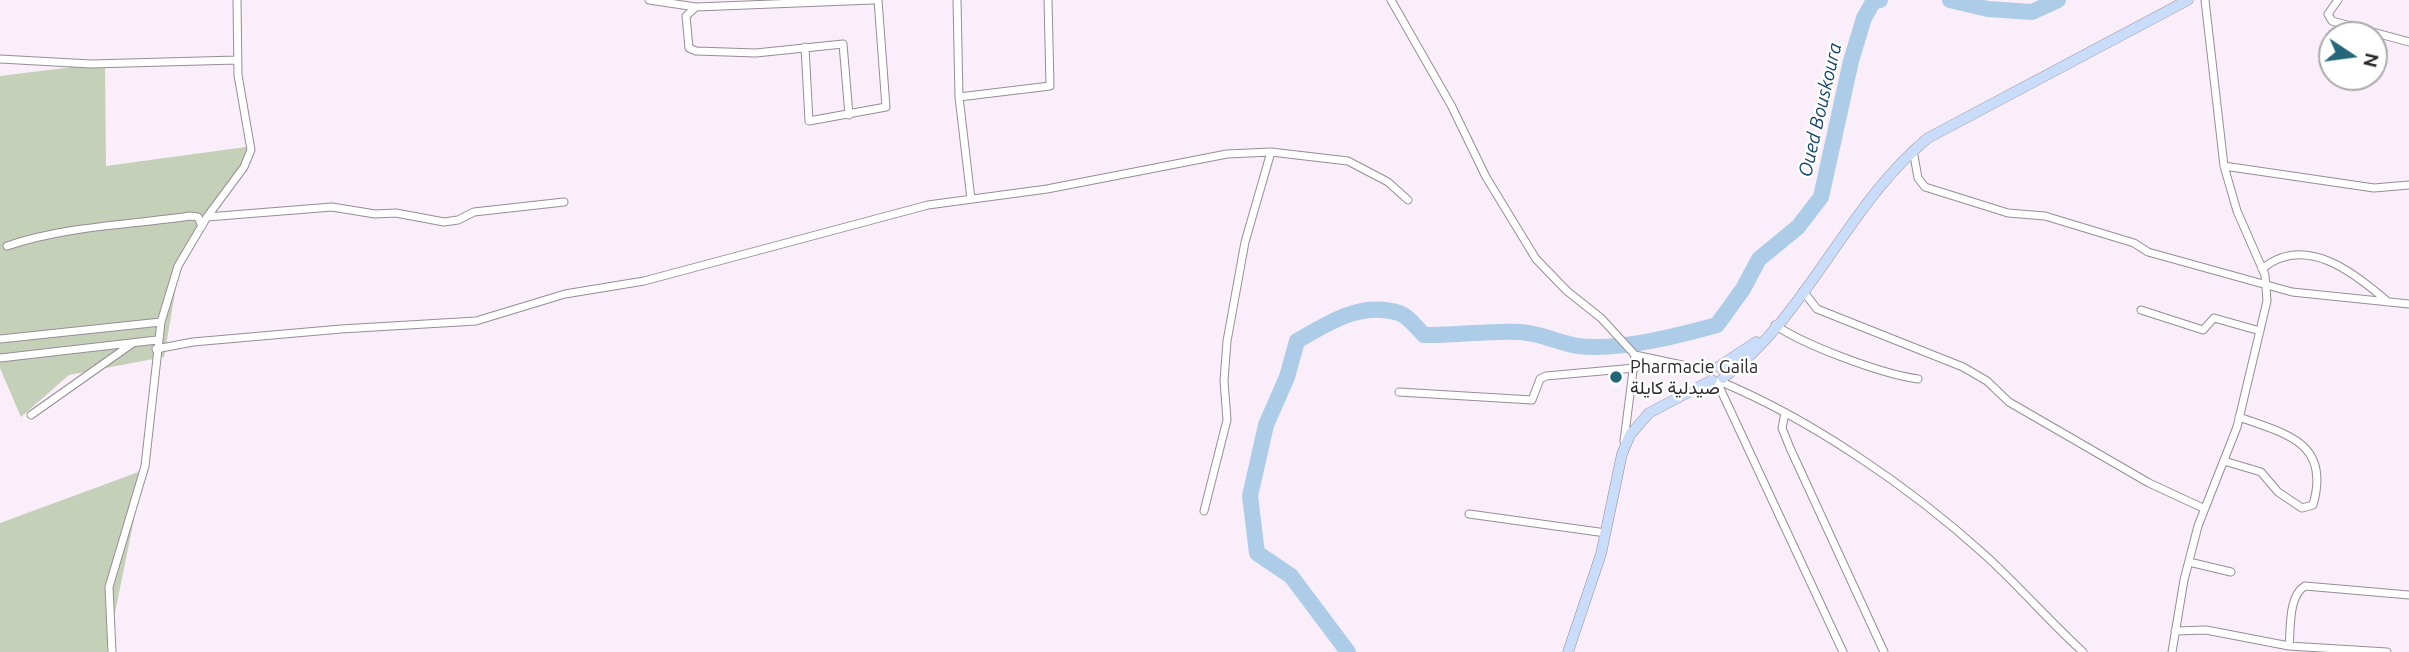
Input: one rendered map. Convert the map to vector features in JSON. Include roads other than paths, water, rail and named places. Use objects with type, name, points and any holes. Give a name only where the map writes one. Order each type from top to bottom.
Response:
[{"type":"street","points":[[112,652],[109,587],[145,466],[161,322],[178,266],[208,216],[239,174],[251,150],[237,60],[237,0]]},
{"type":"street","points":[[649,0],[696,7],[876,0],[888,103],[882,110],[809,121],[805,47]]},
{"type":"street","points":[[957,0],[960,97],[971,199]]},
{"type":"street","points":[[960,97],[1050,86],[1048,0]]},
{"type":"street","points":[[1391,0],[1417,42],[1486,177],[1526,246],[1557,282],[1612,329],[1635,355],[1716,376],[1843,448],[1944,522],[1984,555],[2083,652]]},
{"type":"street","points":[[1622,454],[1630,435],[1649,413],[1716,376],[1766,336],[1803,291],[1878,189],[1913,150],[1950,125],[2188,0]]},
{"type":"street","points":[[2172,652],[2189,562],[2203,508],[2239,417],[2260,331],[2267,285],[2237,211],[2224,166],[2205,0]]},
{"type":"street","points":[[2339,0],[2328,14],[2332,21],[2409,42]]},
{"type":"street","points":[[696,7],[686,16],[686,42],[689,48],[696,51],[756,53],[843,44],[849,115]]},
{"type":"street","points":[[0,59],[91,64],[237,60]]},
{"type":"street","points":[[1913,150],[1918,178],[1928,188],[2008,213],[2045,216],[2134,243],[2148,252],[2317,297],[2409,304]]},
{"type":"street","points":[[1204,511],[1227,420],[1227,341],[1245,242],[1271,152]]},
{"type":"street","points":[[156,349],[193,342],[341,329],[476,321],[565,294],[644,281],[929,205],[1047,188],[1227,154],[1271,152],[1348,161],[1379,177],[1408,200]]},
{"type":"street","points":[[2224,166],[2374,188],[2409,184]]},
{"type":"street","points":[[208,216],[332,207],[375,214],[396,213],[444,222],[458,220],[474,212],[564,202]]},
{"type":"street","points":[[7,246],[78,229],[190,216],[198,217],[202,226]]},
{"type":"street","points":[[2262,269],[2273,261],[2292,255],[2326,260],[2351,271],[2388,303]]},
{"type":"street","points":[[1803,291],[1817,309],[1963,368],[1987,382],[2009,402],[2149,483],[2203,508]]},
{"type":"street","points":[[2141,310],[2203,330],[2214,318],[2260,331]]},
{"type":"street","points":[[0,339],[161,322]]},
{"type":"street","points":[[1775,325],[1803,340],[1896,375],[1918,379]]},
{"type":"street","points":[[0,358],[157,340]]},
{"type":"street","points":[[31,415],[133,342]]},
{"type":"street","points":[[1568,652],[1606,533],[1622,454],[1635,355]]},
{"type":"street","points":[[1399,392],[1532,400],[1540,379],[1546,376],[1634,368]]},
{"type":"street","points":[[1716,376],[1843,652]]},
{"type":"street","points":[[1785,413],[1782,428],[1790,448],[1884,652]]},
{"type":"street","points":[[2224,460],[2261,472],[2278,492],[2302,508],[2313,505],[2317,464],[2308,450],[2290,436],[2239,417]]},
{"type":"street","points":[[1469,514],[1606,533]]},
{"type":"street","points":[[2189,562],[2231,572]]},
{"type":"street","points":[[2289,646],[2294,600],[2305,586],[2409,595]]},
{"type":"street","points":[[2175,631],[2206,630],[2289,646],[2387,652]]},
{"type":"waterway","name":"Oued Bouskoura","points":[[1348,652],[1291,576],[1257,553],[1250,496],[1266,425],[1287,377],[1297,341],[1345,316],[1371,310],[1399,313],[1409,319],[1424,335],[1520,332],[1571,345],[1594,347],[1648,342],[1717,325],[1743,289],[1759,259],[1798,227],[1821,197],[1851,61],[1864,18],[1873,2],[1880,0]]},
{"type":"waterway","name":"Oued Bouskoura","points":[[1950,0],[1988,9],[2032,12],[2058,0]]},
{"type":"place","name":"Pharmacie Gaila صيدلية كايلة","points":[[1616,377]]}]
